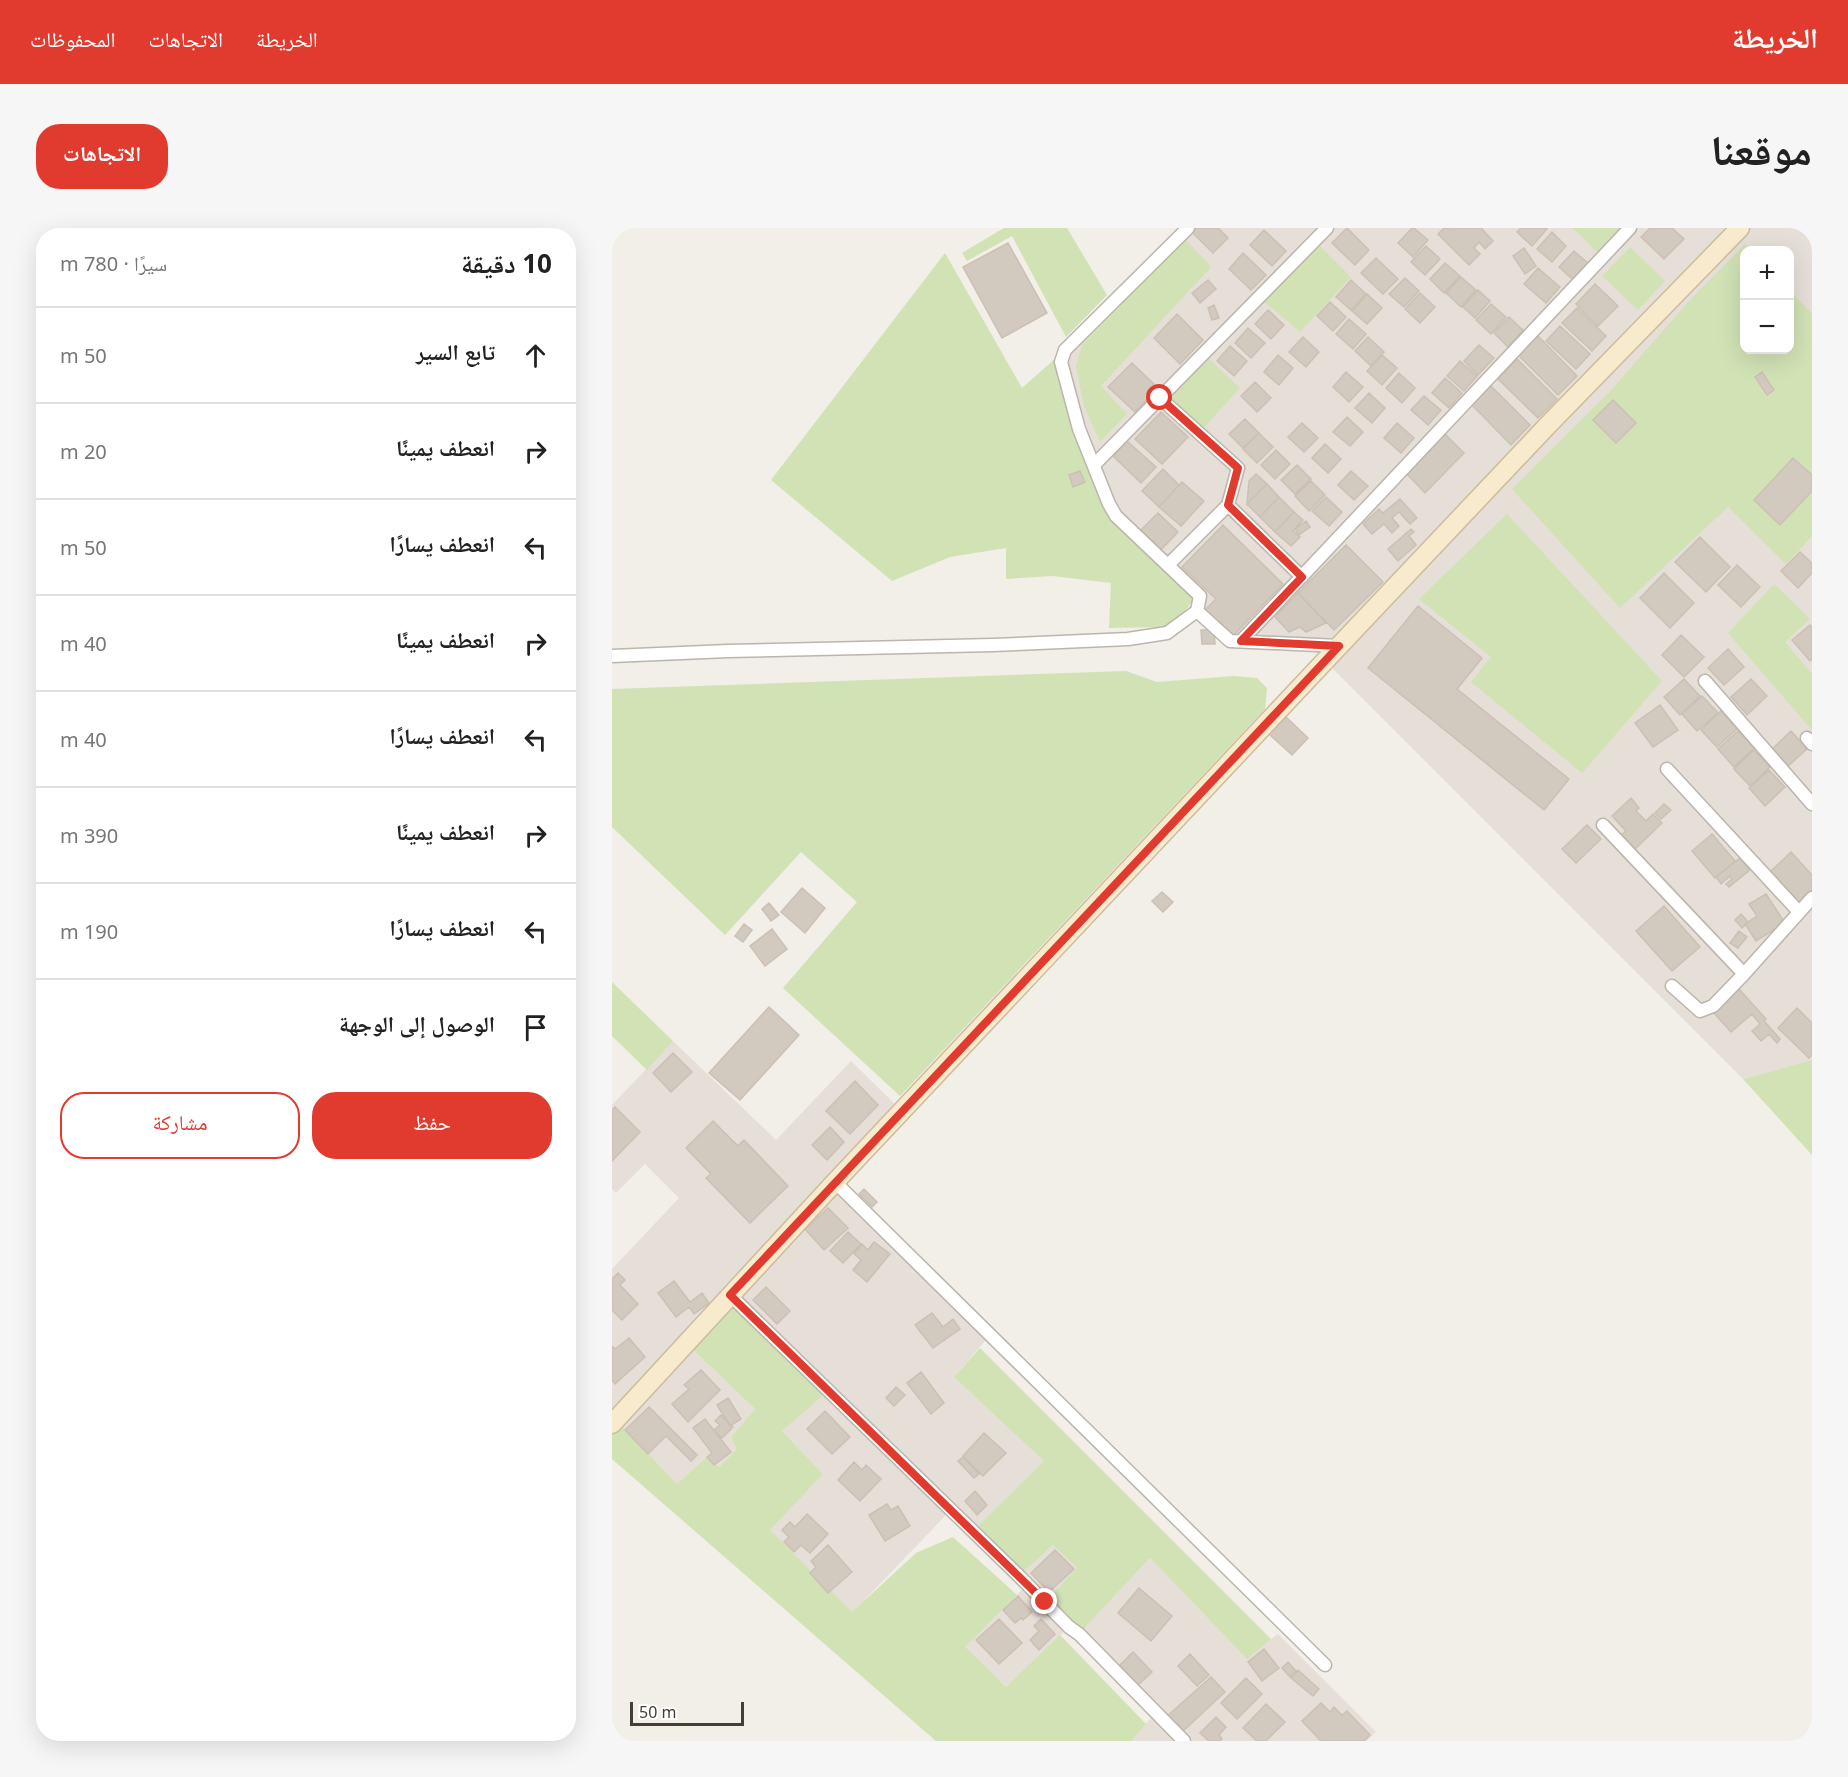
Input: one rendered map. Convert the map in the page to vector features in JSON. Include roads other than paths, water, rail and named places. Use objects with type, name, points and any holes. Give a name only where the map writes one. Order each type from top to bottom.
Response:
[{"type":"street","points":[[612,656],[1128,639],[1167,633],[1197,611],[1200,596],[1116,516],[1109,504],[1079,429],[1061,362],[1065,350],[1188,228]]},
{"type":"street","points":[[1094,465],[1328,228]]},
{"type":"street","points":[[1241,641],[1630,228]]},
{"type":"street","points":[[613,1420],[1339,646],[1548,425],[1740,228]]},
{"type":"street","points":[[1160,398],[1238,468],[1228,505],[1168,565]]},
{"type":"street","points":[[1228,505],[1302,577]]},
{"type":"street","points":[[1197,611],[1230,641],[1339,646]]},
{"type":"street","points":[[1705,681],[1812,804]]},
{"type":"street","points":[[1667,769],[1798,912]]},
{"type":"street","points":[[1603,825],[1744,974]]},
{"type":"street","points":[[1672,986],[1700,1011],[1713,1006],[1812,898]]},
{"type":"street","points":[[835,1182],[1325,1665]]},
{"type":"street","points":[[730,1295],[1069,1627],[1079,1634],[1184,1741]]}]
